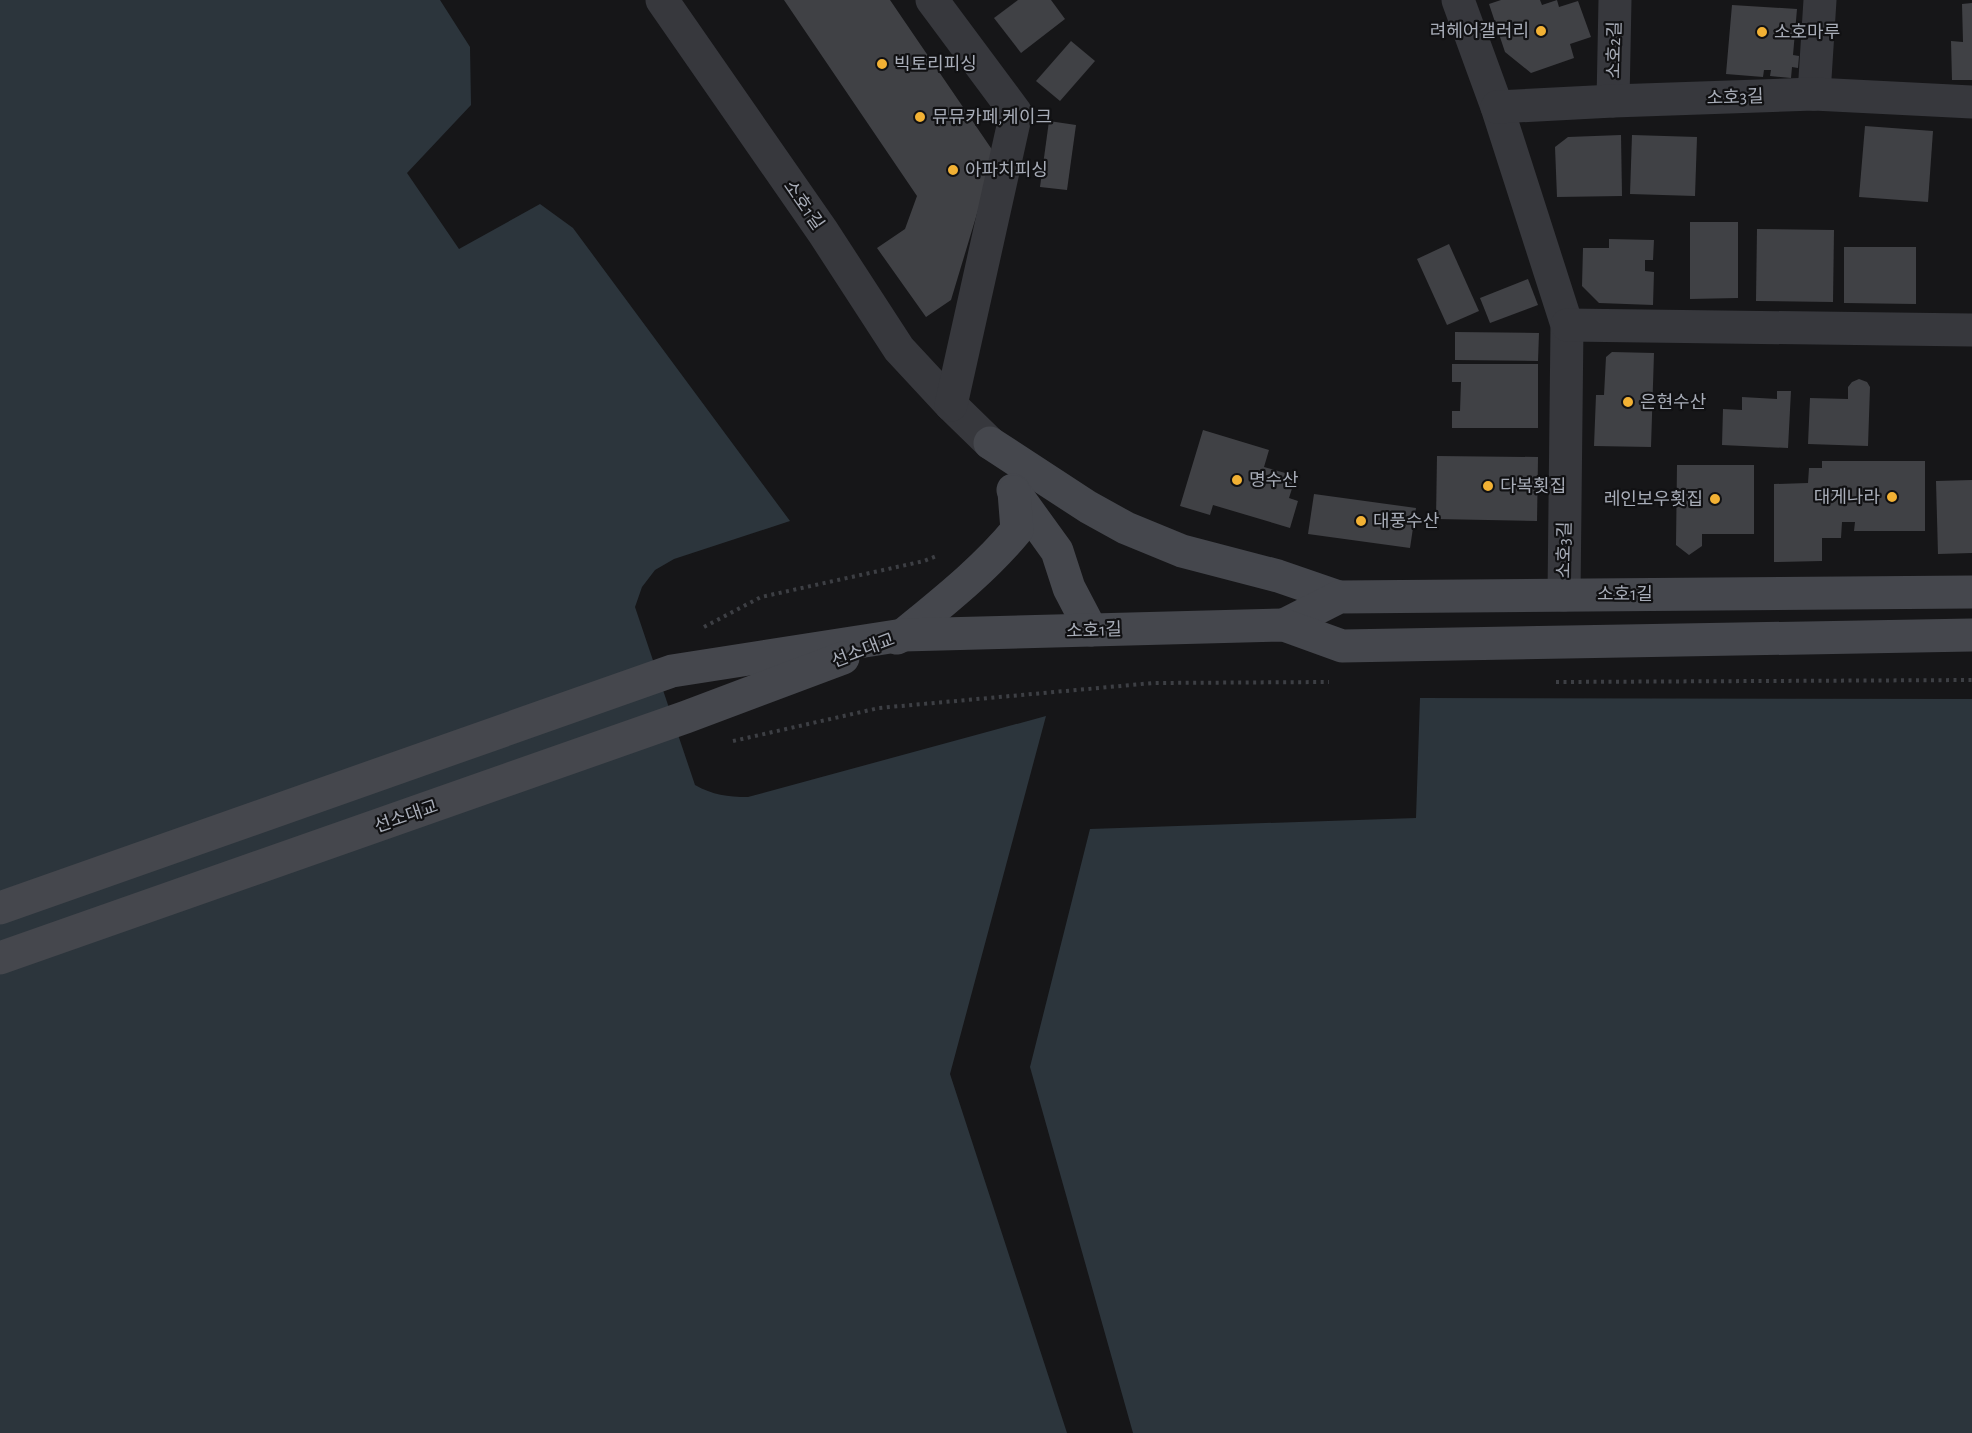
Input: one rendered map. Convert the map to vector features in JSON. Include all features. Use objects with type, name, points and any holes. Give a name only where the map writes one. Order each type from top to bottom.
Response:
[{"type":"street","name":"소호1길","points":[[662,0],[823,232],[899,349],[990,443]]},
{"type":"street","points":[[932,0],[1016,113],[951,405]]},
{"type":"street","name":"소호3길","points":[[1458,0],[1497,107],[1567,325],[1564,595]]},
{"type":"street","name":"소호2길","points":[[1613,101],[1615,0]]},
{"type":"street","points":[[1814,94],[1820,0]]},
{"type":"street","name":"소호3길","points":[[1497,107],[1814,94],[1972,102]]},
{"type":"street","points":[[1567,325],[1972,330]]},
{"type":"street","points":[[990,443],[1014,492],[1057,550],[1069,588],[1091,630]]},
{"type":"street","points":[[990,443],[1088,507],[1126,528],[1182,551],[1278,576],[1339,597]]},
{"type":"street","points":[[903,635],[996,555],[1017,530],[1014,492]]},
{"type":"street","name":"소호1길","points":[[1284,625],[1339,597],[1972,592]]},
{"type":"street","name":"소호1길","points":[[903,635],[1284,625],[1342,646],[1972,635]]},
{"type":"street","name":"선소대교","points":[[0,908],[672,671],[903,635]]},
{"type":"street","name":"선소대교","points":[[0,958],[675,722],[903,635]]},
{"type":"path","points":[[694,633],[761,597],[924,561],[944,553]]},
{"type":"path","points":[[1555,682],[1972,680]]},
{"type":"path","points":[[728,742],[891,707],[1153,683],[1330,682]]},
{"type":"shaded area","points":[[0,0],[440,0],[470,47],[471,105],[407,173],[459,249],[540,204],[573,228],[790,521],[674,559],[655,570],[642,587],[635,607],[695,785],[720,795],[748,797],[1046,716],[950,1074],[1067,1433],[0,1433]]},
{"type":"shaded area","points":[[1420,698],[1972,699],[1972,1433],[1133,1433],[1030,1067],[1090,829],[1416,818]]},
{"type":"building","points":[[784,0],[890,0],[995,154],[951,300],[926,317],[877,248],[905,229],[917,196]]},
{"type":"building","points":[[1018,0],[1051,0],[1065,19],[1021,53],[994,18]]},
{"type":"building","points":[[1501,0],[1540,0],[1542,5],[1557,0],[1559,7],[1578,1],[1591,37],[1570,44],[1574,58],[1531,73],[1505,52],[1489,4]]},
{"type":"building","points":[[1972,3],[1972,80],[1952,80],[1951,41],[1963,42],[1962,4]]},
{"type":"building","name":"소호마루","points":[[1732,5],[1797,9],[1793,55],[1799,56],[1798,68],[1792,67],[1791,78],[1770,76],[1771,70],[1764,70],[1763,77],[1726,74]]},
{"type":"building","points":[[1071,41],[1095,61],[1060,101],[1036,81]]},
{"type":"building","points":[[1049,121],[1076,125],[1067,190],[1040,187]]},
{"type":"building","points":[[1865,126],[1933,131],[1928,202],[1859,197]]},
{"type":"building","points":[[1621,135],[1622,196],[1557,197],[1555,147],[1568,137]]},
{"type":"building","points":[[1632,135],[1697,137],[1695,196],[1630,194]]},
{"type":"building","points":[[1690,222],[1738,222],[1738,298],[1690,299]]},
{"type":"building","points":[[1757,229],[1834,230],[1833,302],[1756,301]]},
{"type":"building","points":[[1609,239],[1654,240],[1653,260],[1645,260],[1645,271],[1654,272],[1653,305],[1599,303],[1582,286],[1583,248],[1609,248]]},
{"type":"building","points":[[1449,244],[1479,311],[1447,325],[1417,259]]},
{"type":"building","points":[[1844,247],[1916,247],[1916,304],[1844,303]]},
{"type":"building","points":[[1528,279],[1538,305],[1490,323],[1480,298]]},
{"type":"building","points":[[1455,332],[1539,333],[1538,361],[1455,360]]},
{"type":"building","points":[[1612,352],[1654,353],[1651,447],[1594,446],[1596,395],[1604,395],[1606,357]]},
{"type":"building","points":[[1452,364],[1538,364],[1538,428],[1452,428],[1452,411],[1460,411],[1461,382],[1452,382]]},
{"type":"building","points":[[1859,379],[1867,382],[1870,387],[1868,446],[1808,444],[1810,398],[1848,399],[1848,387]]},
{"type":"building","points":[[1777,391],[1791,391],[1788,448],[1722,445],[1723,409],[1742,410],[1742,397],[1777,399]]},
{"type":"building","points":[[1203,430],[1269,450],[1264,467],[1296,476],[1289,498],[1298,501],[1290,528],[1213,505],[1210,515],[1180,506]]},
{"type":"building","points":[[1437,456],[1538,457],[1537,521],[1436,519]]},
{"type":"building","points":[[1822,461],[1925,461],[1925,531],[1854,531],[1855,522],[1842,522],[1841,538],[1822,538],[1822,561],[1774,562],[1774,484],[1808,483],[1809,468],[1822,468]]},
{"type":"building","points":[[1677,465],[1754,465],[1754,534],[1702,534],[1702,546],[1689,555],[1676,545]]},
{"type":"building","points":[[1972,480],[1972,553],[1938,554],[1936,481]]},
{"type":"building","points":[[1314,494],[1416,508],[1410,548],[1308,534]]},
{"type":"place","name":"려헤어갤러리","points":[[1541,31]]},
{"type":"place","name":"소호마루","points":[[1762,32]]},
{"type":"place","name":"빅토리피싱","points":[[882,64]]},
{"type":"place","name":"뮤뮤카페,케이크","points":[[920,117]]},
{"type":"place","name":"아파치피싱","points":[[953,170]]},
{"type":"place","name":"은현수산","points":[[1628,402]]},
{"type":"place","name":"명수산","points":[[1237,480]]},
{"type":"place","name":"다복횟집","points":[[1488,486]]},
{"type":"place","name":"대게나라","points":[[1892,497]]},
{"type":"place","name":"레인보우횟집","points":[[1715,499]]},
{"type":"place","name":"대풍수산","points":[[1361,521]]}]
